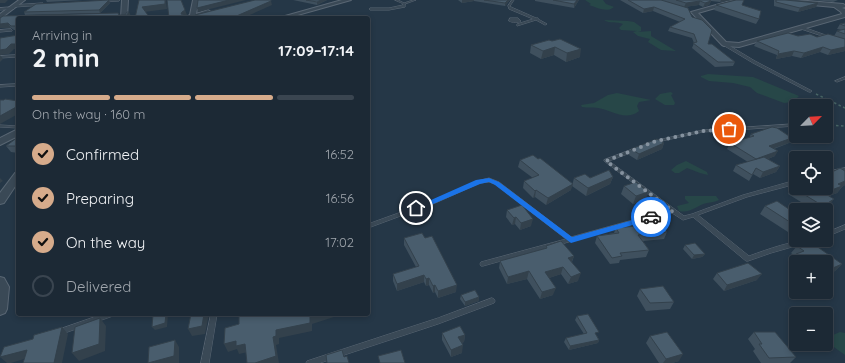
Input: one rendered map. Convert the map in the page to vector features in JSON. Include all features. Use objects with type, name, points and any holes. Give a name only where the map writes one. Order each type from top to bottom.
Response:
[{"type":"street","points":[[0,17],[22,0]]},
{"type":"street","points":[[122,16],[125,0]]},
{"type":"street","points":[[196,0],[194,16],[214,11]]},
{"type":"street","points":[[288,16],[345,0]]},
{"type":"street","points":[[740,0],[730,4],[718,5],[694,12],[724,44],[744,45],[845,15],[844,11],[836,6]]},
{"type":"street","points":[[779,0],[845,7]]},
{"type":"street","points":[[711,2],[718,5]]},
{"type":"street","points":[[0,142],[16,133]]},
{"type":"street","points":[[0,201],[16,177]]},
{"type":"street","points":[[0,282],[3,287],[0,309]]},
{"type":"lane","points":[[103,1],[119,0]]},
{"type":"lane","points":[[396,0],[404,4]]},
{"type":"lane","points":[[370,9],[401,8],[404,4],[415,0]]},
{"type":"lane","points":[[513,0],[510,8],[546,24]]},
{"type":"lane","points":[[0,9],[46,4]]},
{"type":"lane","points":[[687,10],[694,12]]},
{"type":"lane","points":[[519,12],[514,14],[515,19],[510,20],[519,24],[537,20]]},
{"type":"lane","points":[[0,17],[7,18]]},
{"type":"lane","points":[[802,28],[832,38]]},
{"type":"lane","points":[[0,31],[11,30]]},
{"type":"lane","points":[[724,44],[754,62],[810,91]]},
{"type":"lane","points":[[0,57],[16,56]]},
{"type":"lane","points":[[837,81],[845,78]]},
{"type":"lane","points":[[0,86],[16,85]]},
{"type":"lane","points":[[648,144],[703,131],[789,125]]},
{"type":"lane","points":[[0,126],[16,127]]},
{"type":"lane","points":[[641,147],[606,161],[683,218],[745,196],[789,184]]},
{"type":"lane","points":[[833,172],[845,169]]},
{"type":"lane","points":[[370,225],[431,203],[479,182],[489,180],[497,183],[571,240]]},
{"type":"lane","points":[[483,264],[673,211]]},
{"type":"lane","points":[[694,215],[748,259],[789,246]]},
{"type":"lane","points":[[833,232],[845,227]]},
{"type":"lane","points":[[310,363],[438,321],[492,301]]},
{"type":"lane","points":[[52,334],[105,316]]},
{"type":"lane","points":[[205,363],[214,316]]},
{"type":"path","points":[[810,91],[844,107]]},
{"type":"path","points":[[833,125],[845,126]]},
{"type":"green space","points":[[585,0],[603,0],[606,4],[614,7],[608,10],[602,9],[589,5],[591,4]]},
{"type":"green space","points":[[604,20],[634,22],[641,27],[641,31],[638,32],[651,31],[651,36],[676,51],[661,50],[648,42],[650,39],[638,36],[633,32],[637,31],[621,30],[619,28],[623,24]]},
{"type":"green space","points":[[708,74],[753,77],[799,96],[797,98],[798,99],[789,99],[789,102],[784,103],[757,93],[750,87],[733,83],[709,81],[701,76]]},
{"type":"green space","points":[[671,92],[673,94],[671,95],[675,103],[674,105],[665,105],[655,99],[660,94]]},
{"type":"green space","points":[[617,93],[651,100],[639,102],[637,106],[639,111],[629,115],[618,114],[598,108],[582,107],[581,105],[594,103],[608,95]]},
{"type":"green space","points":[[686,161],[707,172],[708,175],[687,168],[679,173],[675,173],[671,170],[677,165]]},
{"type":"green space","points":[[685,196],[716,196],[719,200],[703,204],[687,211],[679,211],[677,206],[689,203],[685,199]]},
{"type":"green space","points":[[840,332],[845,333],[845,355],[833,346],[833,335]]},
{"type":"building","points":[[109,0],[99,10],[24,12],[36,4]]},
{"type":"building","points":[[139,0],[165,0],[165,4],[142,7],[149,16],[135,16]]},
{"type":"building","points":[[167,0],[181,0],[185,10],[181,14],[187,16],[169,16]]},
{"type":"building","points":[[198,0],[229,0],[197,8]]},
{"type":"building","points":[[255,0],[271,0],[237,16],[195,15]]},
{"type":"building","points":[[306,0],[321,0],[317,2]]},
{"type":"building","points":[[484,0],[508,0],[505,3]]},
{"type":"building","points":[[553,0],[577,0],[574,4]]},
{"type":"building","points":[[628,0],[661,0],[688,8],[692,17],[702,20],[712,30],[708,44],[712,44],[735,62],[718,62],[693,43],[697,42],[694,34],[670,27],[685,19],[654,7],[644,9]]},
{"type":"building","points":[[676,0],[711,1],[705,3],[700,1],[686,3]]},
{"type":"building","points":[[736,0],[744,0],[742,5],[761,11],[759,19],[716,5]]},
{"type":"building","points":[[776,0],[818,3],[800,8],[776,2]]},
{"type":"building","points":[[129,12],[126,16],[16,16],[16,26],[11,26],[8,23],[0,24],[0,18],[3,16],[118,13],[119,15],[125,15]]},
{"type":"building","points":[[845,29],[845,34],[837,31]]},
{"type":"building","points":[[788,33],[798,36],[810,34],[817,37],[828,34],[845,39],[845,47],[831,50],[823,47],[804,53],[794,51],[778,54],[779,51],[757,41]]},
{"type":"building","points":[[16,35],[16,44],[11,44],[6,49],[0,50],[0,38]]},
{"type":"building","points":[[560,39],[581,49],[567,53],[555,47],[543,51],[531,45],[549,40],[552,41]]},
{"type":"building","points":[[0,100],[16,101],[16,107],[0,116]]},
{"type":"building","points":[[772,127],[777,128],[789,136],[789,139],[769,146],[778,151],[756,159],[730,143],[754,136],[751,134]]},
{"type":"building","points":[[16,138],[16,146],[6,146]]},
{"type":"building","points":[[657,139],[664,143],[639,154],[631,149]]},
{"type":"building","points":[[533,155],[538,159],[540,158],[573,184],[548,198],[536,190],[535,191],[524,181],[539,175],[520,160]]},
{"type":"building","points":[[764,157],[780,166],[763,172],[756,168],[752,175],[736,165]]},
{"type":"building","points":[[840,168],[845,171],[845,181],[838,184],[842,186],[833,190],[833,172]]},
{"type":"building","points":[[609,170],[613,177],[588,188],[574,178],[585,174],[590,178]]},
{"type":"building","points":[[636,182],[648,192],[636,196],[624,186]]},
{"type":"building","points":[[805,195],[827,195],[834,199],[828,203],[818,203]]},
{"type":"building","points":[[777,201],[789,209],[789,221],[765,206]]},
{"type":"building","points":[[522,205],[533,219],[521,223],[507,210]]},
{"type":"building","points":[[659,221],[667,232],[638,235],[649,250],[620,253],[622,256],[612,258],[597,236],[619,233],[616,228],[647,225],[645,223]]},
{"type":"building","points":[[422,233],[425,238],[432,236],[457,285],[438,291],[435,285],[433,286],[429,278],[426,279],[424,275],[397,284],[393,274],[419,266],[404,238]]},
{"type":"building","points":[[561,241],[574,256],[568,258],[581,273],[571,277],[563,267],[545,272],[556,288],[542,292],[529,271],[508,277],[500,261],[547,248],[546,246]]},
{"type":"building","points":[[695,243],[705,254],[694,255],[685,245]]},
{"type":"building","points":[[798,247],[818,247],[829,255],[796,254],[804,251]]},
{"type":"building","points":[[833,258],[842,264],[833,268]]},
{"type":"building","points":[[748,263],[762,274],[727,285],[717,273]]},
{"type":"building","points":[[663,286],[674,302],[650,303],[640,289]]},
{"type":"building","points":[[475,290],[479,297],[465,302],[461,295]]},
{"type":"building","points":[[588,314],[599,332],[595,333],[599,340],[570,346],[566,338],[587,333],[577,316]]},
{"type":"building","points":[[153,316],[166,316],[165,323],[152,327]]},
{"type":"building","points":[[191,316],[204,316],[202,326],[188,329]]},
{"type":"building","points":[[239,316],[310,316],[310,323],[276,330],[276,336],[273,337],[276,356],[255,363],[247,363],[245,344],[236,346],[236,341],[224,344],[225,328],[239,324]]},
{"type":"building","points":[[100,318],[99,344],[72,353],[75,327]]},
{"type":"building","points":[[460,326],[465,335],[458,337],[463,345],[451,350],[442,333]]},
{"type":"building","points":[[62,327],[54,363],[23,363],[27,350],[0,357],[4,347],[33,339],[34,335]]},
{"type":"building","points":[[667,332],[683,354],[666,359],[650,336]]},
{"type":"building","points":[[754,332],[775,332],[789,349],[789,351],[791,351],[796,357],[769,358],[759,344],[762,344]]},
{"type":"building","points":[[175,340],[174,356],[148,363],[149,347]]},
{"type":"building","points":[[342,350],[344,357],[347,356],[349,363],[327,363],[326,355]]},
{"type":"building","points":[[401,350],[405,363],[380,363],[378,356]]},
{"type":"way so far","points":[[651,217],[673,211],[606,161],[656,141],[703,131],[729,129]]},
{"type":"route","points":[[416,208],[479,182],[489,180],[497,183],[571,240],[651,217]]}]
